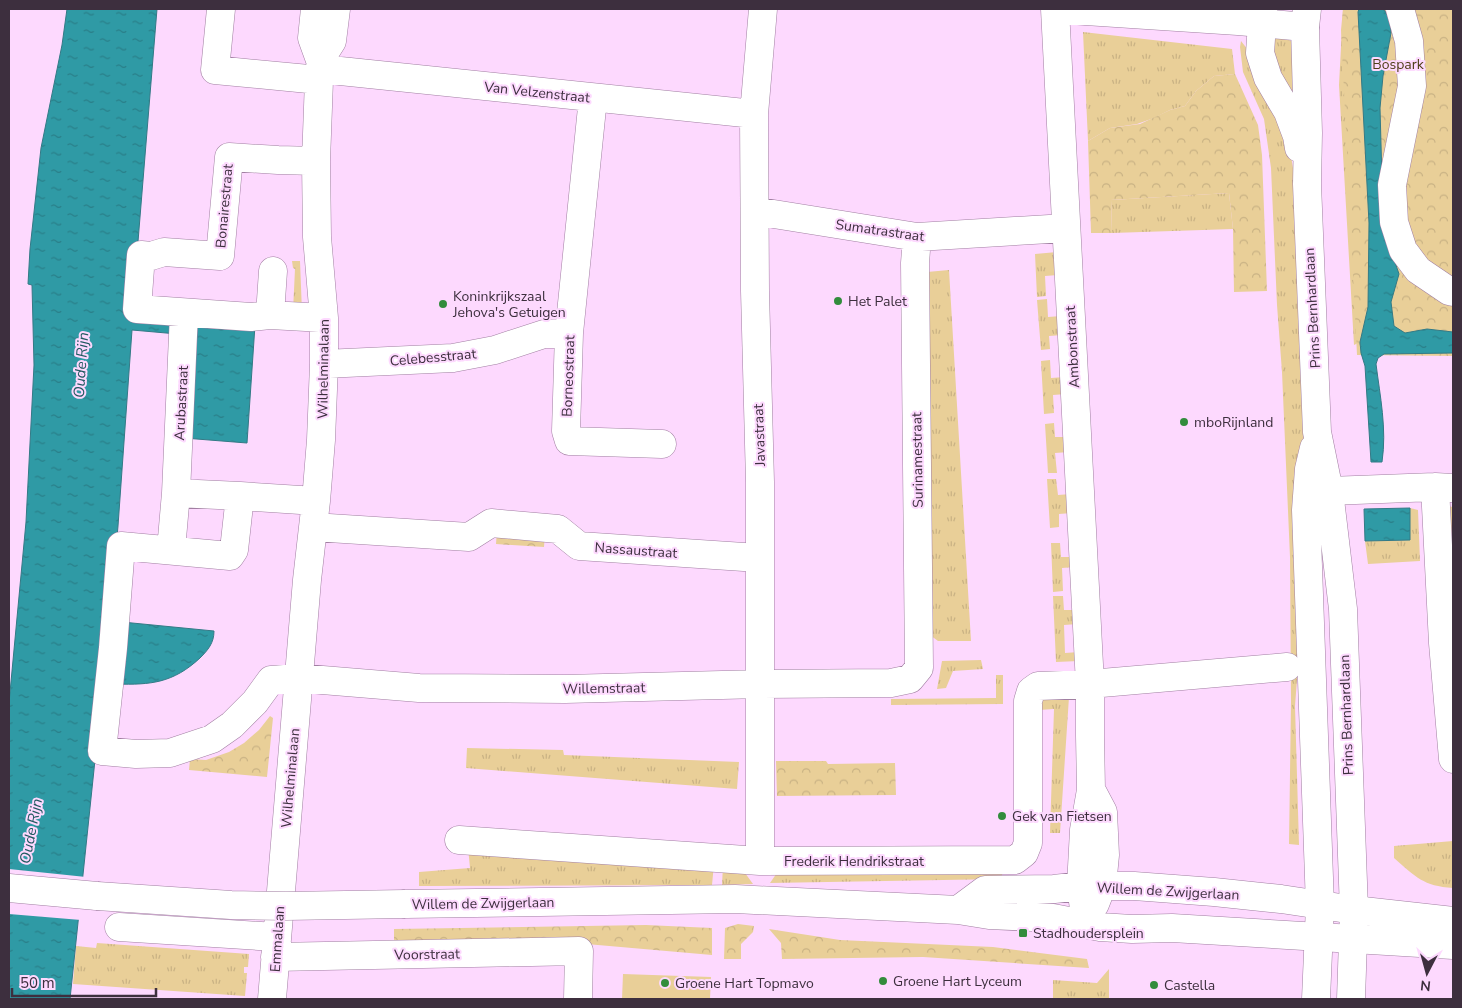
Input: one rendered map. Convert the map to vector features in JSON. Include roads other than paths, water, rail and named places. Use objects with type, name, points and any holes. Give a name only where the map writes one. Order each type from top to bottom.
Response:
[{"type":"street","name":"Van Velzenstraat","points":[[221,9],[214,76],[320,70],[754,114]]},
{"type":"street","name":"Wilhelminalaan","points":[[281,879],[307,580],[322,440],[324,318],[317,237],[316,161],[320,70],[312,38],[315,9]]},
{"type":"street","name":"Wilhelminalaan","points":[[320,70],[332,40],[336,9]]},
{"type":"street","name":"Javastraat","points":[[760,861],[760,482],[754,114],[763,9]]},
{"type":"street","points":[[1055,9],[1306,18]]},
{"type":"street","name":"Ambonstraat","points":[[1055,9],[1090,684],[1091,790],[1103,812],[1105,855],[1091,886],[1086,924]]},
{"type":"street","points":[[1400,9],[1409,41],[1412,86],[1392,185],[1394,222],[1403,250],[1418,270],[1453,292]]},
{"type":"street","name":"Prins Bernhardlaan","points":[[1262,16],[1260,53],[1268,78],[1291,120],[1306,184]]},
{"type":"street","name":"Prins Bernhardlaan","points":[[1306,18],[1308,133],[1306,184],[1318,432],[1329,491],[1343,608],[1354,910],[1351,999]]},
{"type":"street","name":"Borneostraat","points":[[593,98],[569,333],[566,431],[569,441],[662,444]]},
{"type":"street","name":"Bonairestraat","points":[[316,161],[229,157],[220,256],[164,252],[151,256],[141,255],[137,309],[251,317],[270,315],[324,318]]},
{"type":"street","name":"Sumatrastraat","points":[[755,211],[917,237],[1066,228]]},
{"type":"street","name":"Surinamestraat","points":[[910,679],[919,668],[920,648],[915,263],[917,237]]},
{"type":"street","points":[[270,315],[273,271]]},
{"type":"street","name":"Arubastraat","points":[[171,550],[176,493],[184,313]]},
{"type":"street","name":"Celebesstraat","points":[[324,364],[453,358],[495,350],[544,334],[569,333]]},
{"type":"street","name":"Prins Bernhardlaan","points":[[1316,999],[1320,906],[1306,510],[1309,469],[1318,432]]},
{"type":"street","points":[[1329,491],[1444,488],[1453,759]]},
{"type":"street","points":[[176,493],[240,496],[315,514]]},
{"type":"street","points":[[240,496],[234,550],[230,556],[121,546],[102,751],[136,754],[170,753],[212,739],[232,725],[255,702],[271,680],[298,678]]},
{"type":"street","name":"Nassaustraat","points":[[315,514],[468,537],[491,523],[558,529],[579,546],[759,558]]},
{"type":"street","points":[[1090,684],[1287,667]]},
{"type":"street","name":"Willemstraat","points":[[298,678],[419,688],[579,689],[891,683],[910,679]]},
{"type":"street","name":"Frederik Hendrikstraat","points":[[459,840],[760,861],[1015,860],[1024,853],[1028,843],[1028,702],[1031,691],[1038,686],[1090,684]]},
{"type":"street","name":"Emmalaan","points":[[272,999],[281,879]]},
{"type":"street","name":"Willem de Zwijgerlaan","points":[[958,910],[984,890],[1134,886],[1281,899],[1320,906],[1453,921]]},
{"type":"street","name":"Willem de Zwijgerlaan","points":[[9,888],[231,905],[286,906],[735,899],[958,910],[989,915],[1053,918],[1100,927],[1132,929],[1172,928],[1453,945]]},
{"type":"street","name":"Voorstraat","points":[[119,927],[276,947],[579,951],[578,999]]},
{"type":"water","name":"Oude Rijn","points":[[67,9],[157,9],[132,315],[255,325],[247,443],[184,438],[189,335],[132,330],[112,591],[122,622],[214,631],[214,635],[212,643],[206,652],[180,673],[151,683],[116,684],[95,760],[70,999],[9,999],[9,703],[26,522],[34,365],[32,285],[28,284],[30,249],[41,148],[62,45]]},
{"type":"water","points":[[1359,9],[1382,9],[1390,20],[1391,33],[1383,76],[1380,108],[1383,217],[1386,236],[1399,274],[1391,302],[1394,326],[1405,333],[1427,329],[1453,332],[1453,353],[1384,354],[1378,358],[1376,364],[1384,437],[1382,462],[1371,462],[1365,366],[1360,342],[1368,307],[1369,223]]},
{"type":"water","points":[[1410,508],[1410,540],[1365,541],[1364,509]]},
{"type":"place","name":"Het Palet","points":[[838,301]]},
{"type":"place","name":"Koninkrijkszaal Jehova's Getuigen","points":[[443,304]]},
{"type":"place","name":"mboRijnland","points":[[1184,422]]},
{"type":"place","name":"Gek van Fietsen","points":[[1002,816]]},
{"type":"place","name":"Stadhoudersplein","points":[[1023,933]]},
{"type":"place","name":"Groene Hart Lyceum","points":[[883,981]]},
{"type":"place","name":"Groene Hart Topmavo","points":[[665,983]]},
{"type":"place","name":"Castella","points":[[1154,985]]},
{"type":"park label","name":"Bospark","points":[[1398,64]]}]
